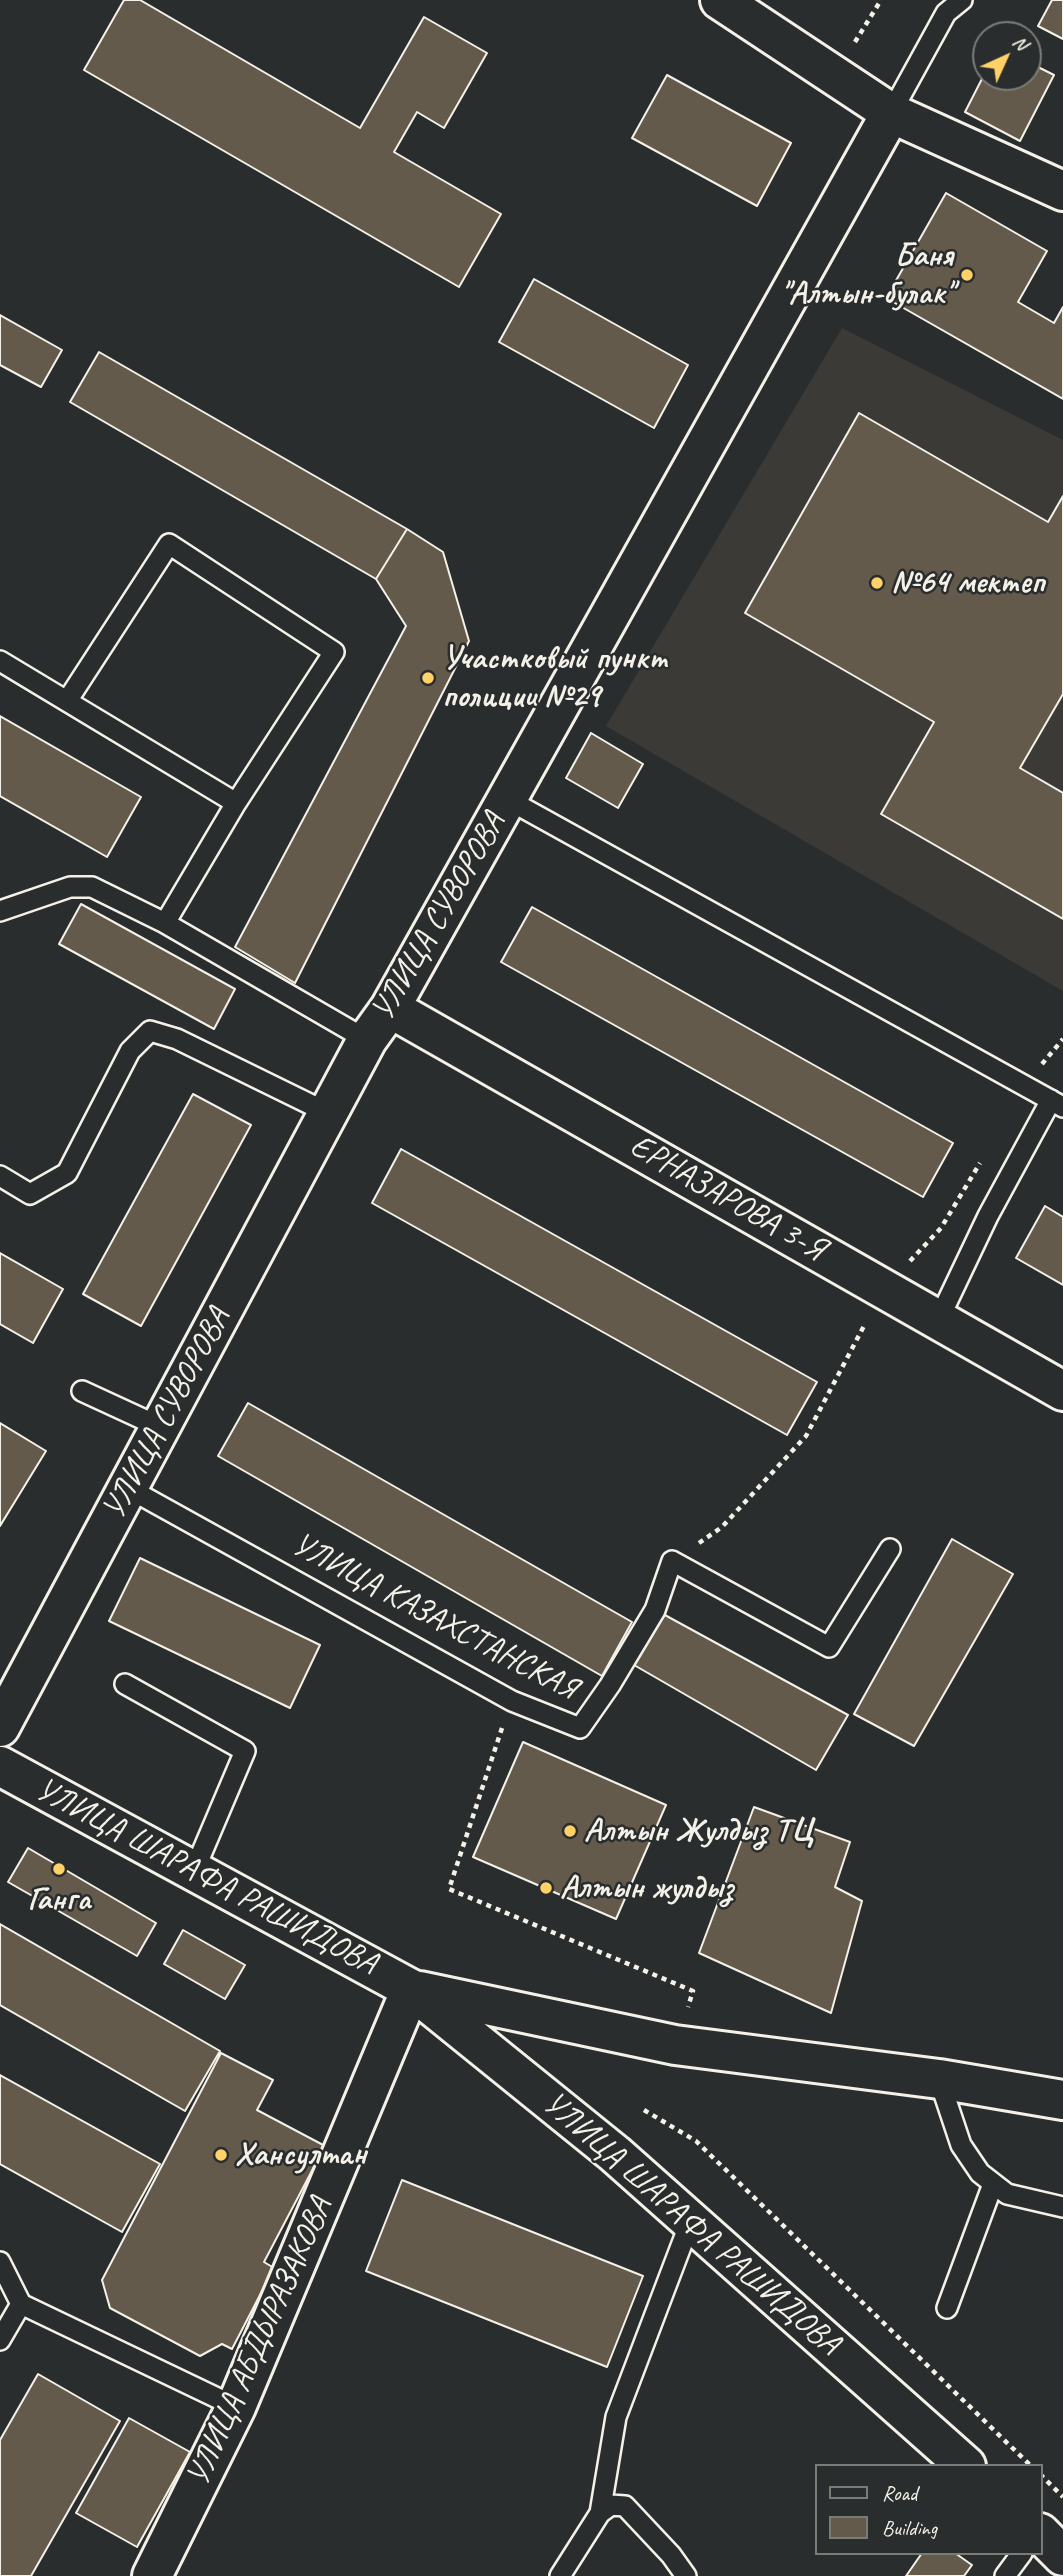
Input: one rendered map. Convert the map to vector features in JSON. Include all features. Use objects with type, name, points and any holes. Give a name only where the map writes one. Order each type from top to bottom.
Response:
[{"type":"street","points":[[720,0],[891,113],[1063,191]]},
{"type":"street","name":"УЛИЦА СУВОРОВА","points":[[0,1727],[367,1040],[390,1008],[891,113]]},
{"type":"street","name":"ЕРНАЗАРОВА 3-Я","points":[[390,1008],[1063,1391]]},
{"type":"street","name":"УЛИЦА ШАРАФА РАШИДОВА","points":[[0,1766],[411,1989],[615,2154],[964,2464]]},
{"type":"street","name":"УЛИЦА ШАРАФА РАШИДОВА","points":[[411,1989],[675,2045],[939,2079],[1063,2100]]},
{"type":"street","name":"УЛИЦА АБДЫРАЗАКОВА","points":[[152,2576],[236,2407],[411,1989]]},
{"type":"street","points":[[1042,2535],[1063,2556]]},
{"type":"lane","points":[[891,113],[946,13],[962,0]]},
{"type":"lane","points":[[67,701],[169,544],[334,652],[236,803],[165,923]]},
{"type":"lane","points":[[0,661],[236,803]]},
{"type":"lane","points":[[507,799],[1057,1104],[988,1216],[938,1321]]},
{"type":"lane","points":[[0,911],[70,887],[92,887],[165,923],[367,1040]]},
{"type":"lane","points":[[0,1176],[30,1194],[67,1173],[130,1051],[150,1031],[177,1039],[328,1113]]},
{"type":"lane","points":[[82,1391],[160,1427]]},
{"type":"lane","name":"УЛИЦА КАЗАХСТАНСКАЯ","points":[[128,1488],[512,1701],[580,1728],[656,1610],[672,1560],[830,1647],[890,1549]]},
{"type":"lane","points":[[125,1684],[245,1751],[194,1871]]},
{"type":"lane","points":[[939,2079],[961,2145],[980,2173],[1007,2194],[1063,2207]]},
{"type":"lane","points":[[947,2308],[993,2183]]},
{"type":"lane","points":[[600,2513],[616,2417],[691,2220]]},
{"type":"lane","points":[[0,2262],[21,2304],[236,2407]]},
{"type":"lane","points":[[0,2340],[21,2304]]},
{"type":"lane","points":[[560,2576],[600,2513],[611,2505],[625,2506],[671,2555],[686,2576]]},
{"type":"lane","points":[[1005,2576],[1021,2555]]},
{"type":"path","points":[[834,76],[881,0]]},
{"type":"path","points":[[512,1701],[449,1889],[692,1991],[675,2045]]},
{"type":"path","points":[[644,2110],[696,2141],[1029,2464]]},
{"type":"path","points":[[1042,2476],[1063,2497]]},
{"type":"shaded area","name":"№64 мектеп","points":[[842,328],[1063,440],[1063,991],[606,726]]},
{"type":"building","points":[[124,0],[140,0],[360,128],[424,17],[487,53],[444,128],[417,112],[394,152],[501,214],[459,287],[84,70]]},
{"type":"building","points":[[1052,0],[1063,0],[1063,39],[1042,28],[1041,21]]},
{"type":"building","points":[[1042,69],[1054,75],[1020,141],[965,112],[976,91],[1042,91]]},
{"type":"building","points":[[667,75],[791,143],[757,206],[632,138]]},
{"type":"building","name":"Баня \"Алтын-булак\"","points":[[946,193],[1047,251],[1018,302],[1054,323],[1063,307],[1063,399],[886,298]]},
{"type":"building","points":[[534,279],[688,365],[654,428],[499,342]]},
{"type":"building","points":[[0,315],[62,350],[41,387],[0,365]]},
{"type":"building","points":[[99,352],[407,529],[376,579],[70,402]]},
{"type":"building","points":[[859,413],[1048,522],[1063,496],[1063,694],[1020,768],[1063,793],[1063,919],[881,814],[934,722],[745,613]]},
{"type":"building","points":[[407,529],[443,552],[469,641],[295,983],[235,947],[406,626],[376,579]]},
{"type":"building","points":[[0,716],[141,797],[107,857],[0,796]]},
{"type":"building","points":[[591,733],[643,764],[618,808],[566,778]]},
{"type":"building","points":[[81,904],[235,989],[214,1029],[59,944]]},
{"type":"building","points":[[532,907],[953,1143],[923,1197],[501,962]]},
{"type":"building","points":[[193,1094],[251,1125],[141,1326],[83,1294]]},
{"type":"building","points":[[401,1149],[817,1382],[787,1435],[372,1203]]},
{"type":"building","points":[[1045,1206],[1063,1217],[1063,1285],[1016,1258]]},
{"type":"building","points":[[0,1253],[63,1289],[33,1343],[0,1324]]},
{"type":"building","points":[[248,1403],[632,1622],[602,1676],[218,1456]]},
{"type":"building","points":[[0,1423],[46,1451],[0,1526]]},
{"type":"building","points":[[952,1539],[1013,1574],[914,1746],[854,1714]]},
{"type":"building","points":[[140,1558],[320,1645],[290,1708],[109,1621]]},
{"type":"building","points":[[663,1614],[848,1715],[816,1770],[634,1665]]},
{"type":"building","name":"Алтын Жулдыз ТЦ","points":[[523,1742],[666,1805],[616,1919],[473,1857]]},
{"type":"building","points":[[754,1807],[850,1842],[835,1887],[862,1901],[831,2013],[699,1953]]},
{"type":"building","points":[[28,1848],[156,1923],[137,1956],[8,1882]]},
{"type":"building","points":[[0,1924],[220,2051],[185,2111],[0,2005]]},
{"type":"building","points":[[183,1930],[245,1965],[225,1999],[164,1964]]},
{"type":"building","points":[[221,2053],[273,2080],[257,2110],[325,2146],[264,2262],[274,2268],[232,2349],[222,2344],[200,2356],[110,2308],[102,2280]]},
{"type":"building","points":[[0,2075],[160,2164],[122,2232],[0,2164]]},
{"type":"building","points":[[402,2180],[643,2276],[607,2367],[366,2271]]},
{"type":"building","points":[[38,2374],[120,2421],[31,2576],[0,2576],[0,2440]]},
{"type":"building","points":[[129,2418],[190,2452],[137,2547],[76,2513]]},
{"type":"building","points":[[921,2555],[958,2555],[972,2565],[964,2576],[906,2576]]},
{"type":"place","name":"Баня \"Алтын-булак\"","points":[[967,275]]},
{"type":"place","name":"№64 мектеп","points":[[877,583]]},
{"type":"place","name":"Участковый пункт полиции №29","points":[[428,678]]},
{"type":"place","name":"Алтын Жулдыз ТЦ","points":[[570,1831]]},
{"type":"place","name":"Ганга","points":[[59,1869]]},
{"type":"place","name":"Алтын жулдыз","points":[[546,1888]]},
{"type":"place","name":"Хансултан","points":[[221,2155]]}]
